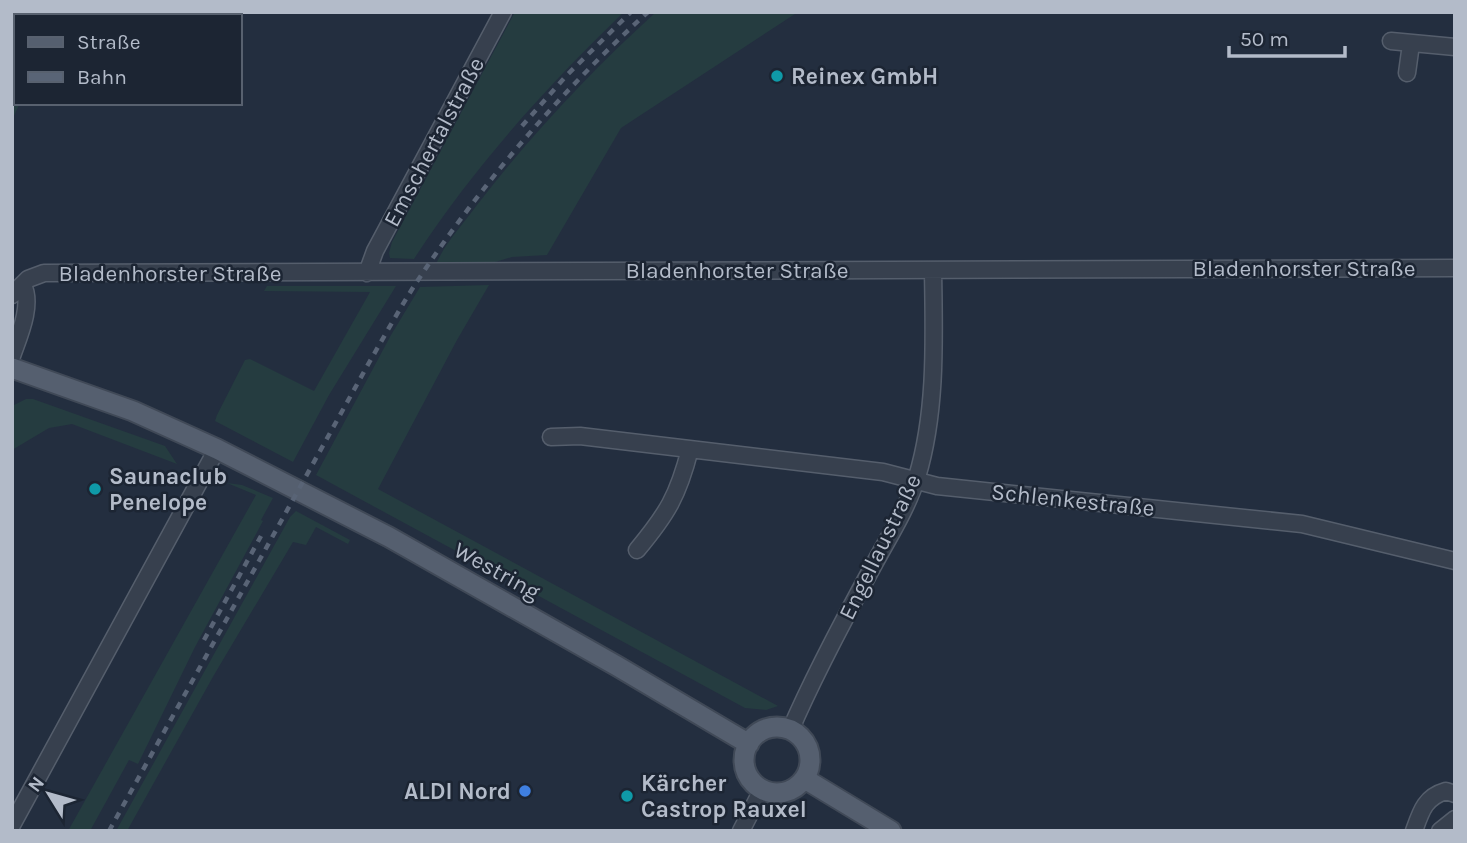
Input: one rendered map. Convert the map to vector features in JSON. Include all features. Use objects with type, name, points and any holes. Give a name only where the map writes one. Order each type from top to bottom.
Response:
[{"type":"main road","name":"Westring","points":[[12,368],[133,411],[217,449],[389,537],[749,744]]},
{"type":"main road","points":[[772,727],[790,731],[801,737],[810,754],[805,779],[789,792],[774,793],[762,790],[748,776],[744,764],[749,744],[763,731],[772,727]]},
{"type":"main road","points":[[805,779],[891,831]]},
{"type":"street","name":"Emschertalstraße","points":[[367,273],[375,251],[503,12]]},
{"type":"street","points":[[1391,41],[1455,47]]},
{"type":"street","points":[[1408,73],[1411,44]]},
{"type":"street","name":"Bladenhorster Straße","points":[[18,290],[34,276],[44,273],[1455,268]]},
{"type":"street","name":"Engellaustraße","points":[[790,731],[916,480],[923,455],[934,356],[933,270]]},
{"type":"street","name":"Bladenhorster Straße","points":[[12,356],[26,307],[27,293],[18,290]]},
{"type":"street","name":"Schlenkestraße","points":[[551,437],[580,436],[883,472],[937,486],[1302,524],[1455,561]]},
{"type":"street","points":[[12,825],[217,449]]},
{"type":"street","points":[[637,550],[671,505],[682,482],[690,449]]},
{"type":"street","points":[[741,831],[762,790]]},
{"type":"street","points":[[1414,831],[1429,799],[1446,791],[1455,794]]},
{"type":"street","points":[[1440,831],[1455,819]]},
{"type":"green space","points":[[12,12],[101,12],[14,14],[14,105],[19,105],[12,120]]},
{"type":"green space","points":[[515,12],[624,12],[567,69],[512,130],[461,193],[414,259],[390,258],[392,242]]},
{"type":"green space","points":[[656,12],[798,12],[621,128],[547,255],[512,257],[492,263],[437,262],[445,247],[540,129],[608,57]]},
{"type":"green space","points":[[489,285],[378,489],[778,706],[766,710],[745,708],[316,475],[391,335],[420,287]]},
{"type":"green space","points":[[267,286],[396,286],[329,395],[293,462],[215,421],[217,415],[245,360],[250,359],[314,391],[370,292],[264,291]]},
{"type":"green space","points":[[26,399],[33,399],[165,446],[177,464],[72,424],[49,428],[12,450],[12,406]]},
{"type":"green space","points":[[227,483],[242,485],[273,498],[261,520],[263,521],[195,647],[138,764],[129,760],[90,831],[68,831],[256,495]]},
{"type":"green space","points":[[296,511],[350,540],[348,544],[316,527],[306,545],[293,542],[214,675],[127,831],[116,831],[290,517]]},
{"type":"railway","points":[[522,126],[567,75],[631,12]]},
{"type":"railway","points":[[109,831],[416,283],[441,246],[523,140],[583,74],[648,12]]},
{"type":"railway","points":[[204,640],[261,536]]},
{"type":"place","name":"Reinex GmbH","points":[[777,76]]},
{"type":"place","name":"Saunaclub Penelope","points":[[95,489]]},
{"type":"place","name":"ALDI Nord","points":[[525,791]]},
{"type":"place","name":"Kärcher Castrop Rauxel","points":[[627,796]]}]
